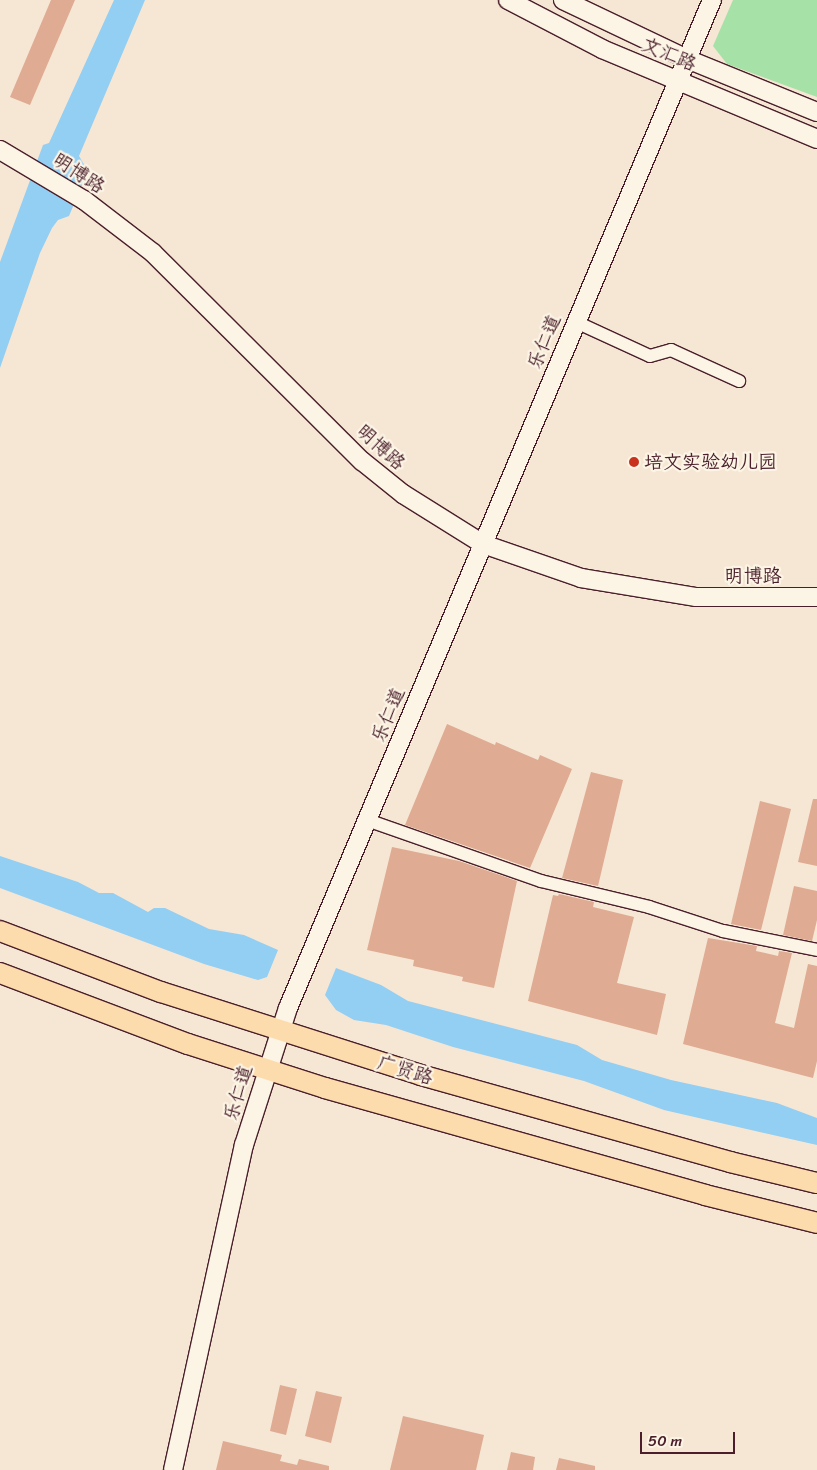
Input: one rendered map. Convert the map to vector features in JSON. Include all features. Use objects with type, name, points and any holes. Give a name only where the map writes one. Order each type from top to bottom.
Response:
[{"type":"main road","name":"广贤路","points":[[0,930],[152,989],[280,1031],[529,1107],[817,1183]]},
{"type":"main road","name":"广贤路","points":[[0,973],[188,1044],[267,1070],[705,1196],[817,1223]]},
{"type":"street","name":"文汇路","points":[[508,0],[602,49],[817,139]]},
{"type":"street","name":"文汇路","points":[[563,0],[687,59],[817,112]]},
{"type":"street","name":"乐仁道","points":[[174,1470],[244,1145],[280,1031],[482,544],[712,0]]},
{"type":"street","name":"明博路","points":[[0,150],[84,200],[153,253],[362,461],[403,494],[482,544],[580,578],[696,597],[817,597]]},
{"type":"street","points":[[576,322],[650,356],[671,350],[738,381]]},
{"type":"street","points":[[367,820],[541,881],[649,907],[723,931],[817,950]]},
{"type":"green space","points":[[733,0],[817,0],[817,97],[727,64],[713,46]]},
{"type":"water","points":[[114,0],[145,0],[79,156],[88,171],[69,216],[58,220],[40,253],[0,368],[0,262],[43,145],[49,143]]},
{"type":"water","points":[[0,856],[78,882],[99,893],[113,893],[148,912],[154,908],[165,908],[209,929],[244,935],[278,950],[267,977],[258,980],[204,964],[0,888]]},
{"type":"water","points":[[336,968],[381,985],[408,1001],[577,1045],[602,1060],[671,1080],[777,1103],[817,1118],[817,1145],[664,1110],[584,1081],[453,1047],[386,1025],[354,1020],[336,1010],[325,995]]},
{"type":"building","points":[[51,0],[75,0],[30,105],[10,97]]},
{"type":"building","points":[[447,724],[495,745],[496,742],[538,760],[540,755],[572,769],[530,868],[405,825]]},
{"type":"building","points":[[591,772],[623,780],[598,886],[562,878]]},
{"type":"building","points":[[813,799],[817,799],[817,866],[798,862]]},
{"type":"building","points":[[760,801],[791,809],[761,930],[731,924]]},
{"type":"building","points":[[392,847],[459,861],[517,881],[494,988],[462,981],[463,977],[413,966],[414,960],[367,950]]},
{"type":"building","points":[[794,886],[817,891],[817,920],[812,941],[783,935]]},
{"type":"building","points":[[559,894],[594,902],[593,907],[634,917],[617,983],[666,994],[657,1035],[528,1001],[553,895],[558,896]]},
{"type":"building","points":[[708,938],[757,946],[756,951],[778,956],[779,951],[792,953],[775,1023],[794,1028],[808,964],[817,966],[817,1061],[813,1078],[683,1044]]},
{"type":"building","points":[[280,1385],[297,1389],[286,1435],[270,1431]]},
{"type":"building","points":[[316,1391],[342,1397],[331,1443],[305,1436]]},
{"type":"building","points":[[403,1416],[484,1435],[476,1470],[390,1470]]},
{"type":"building","points":[[223,1441],[282,1455],[280,1461],[297,1465],[299,1459],[329,1466],[329,1470],[216,1470]]},
{"type":"building","points":[[511,1452],[535,1457],[533,1470],[507,1470]]},
{"type":"building","points":[[559,1458],[595,1466],[595,1470],[556,1470]]},
{"type":"place","name":"培文实验幼儿园","points":[[634,462]]}]
